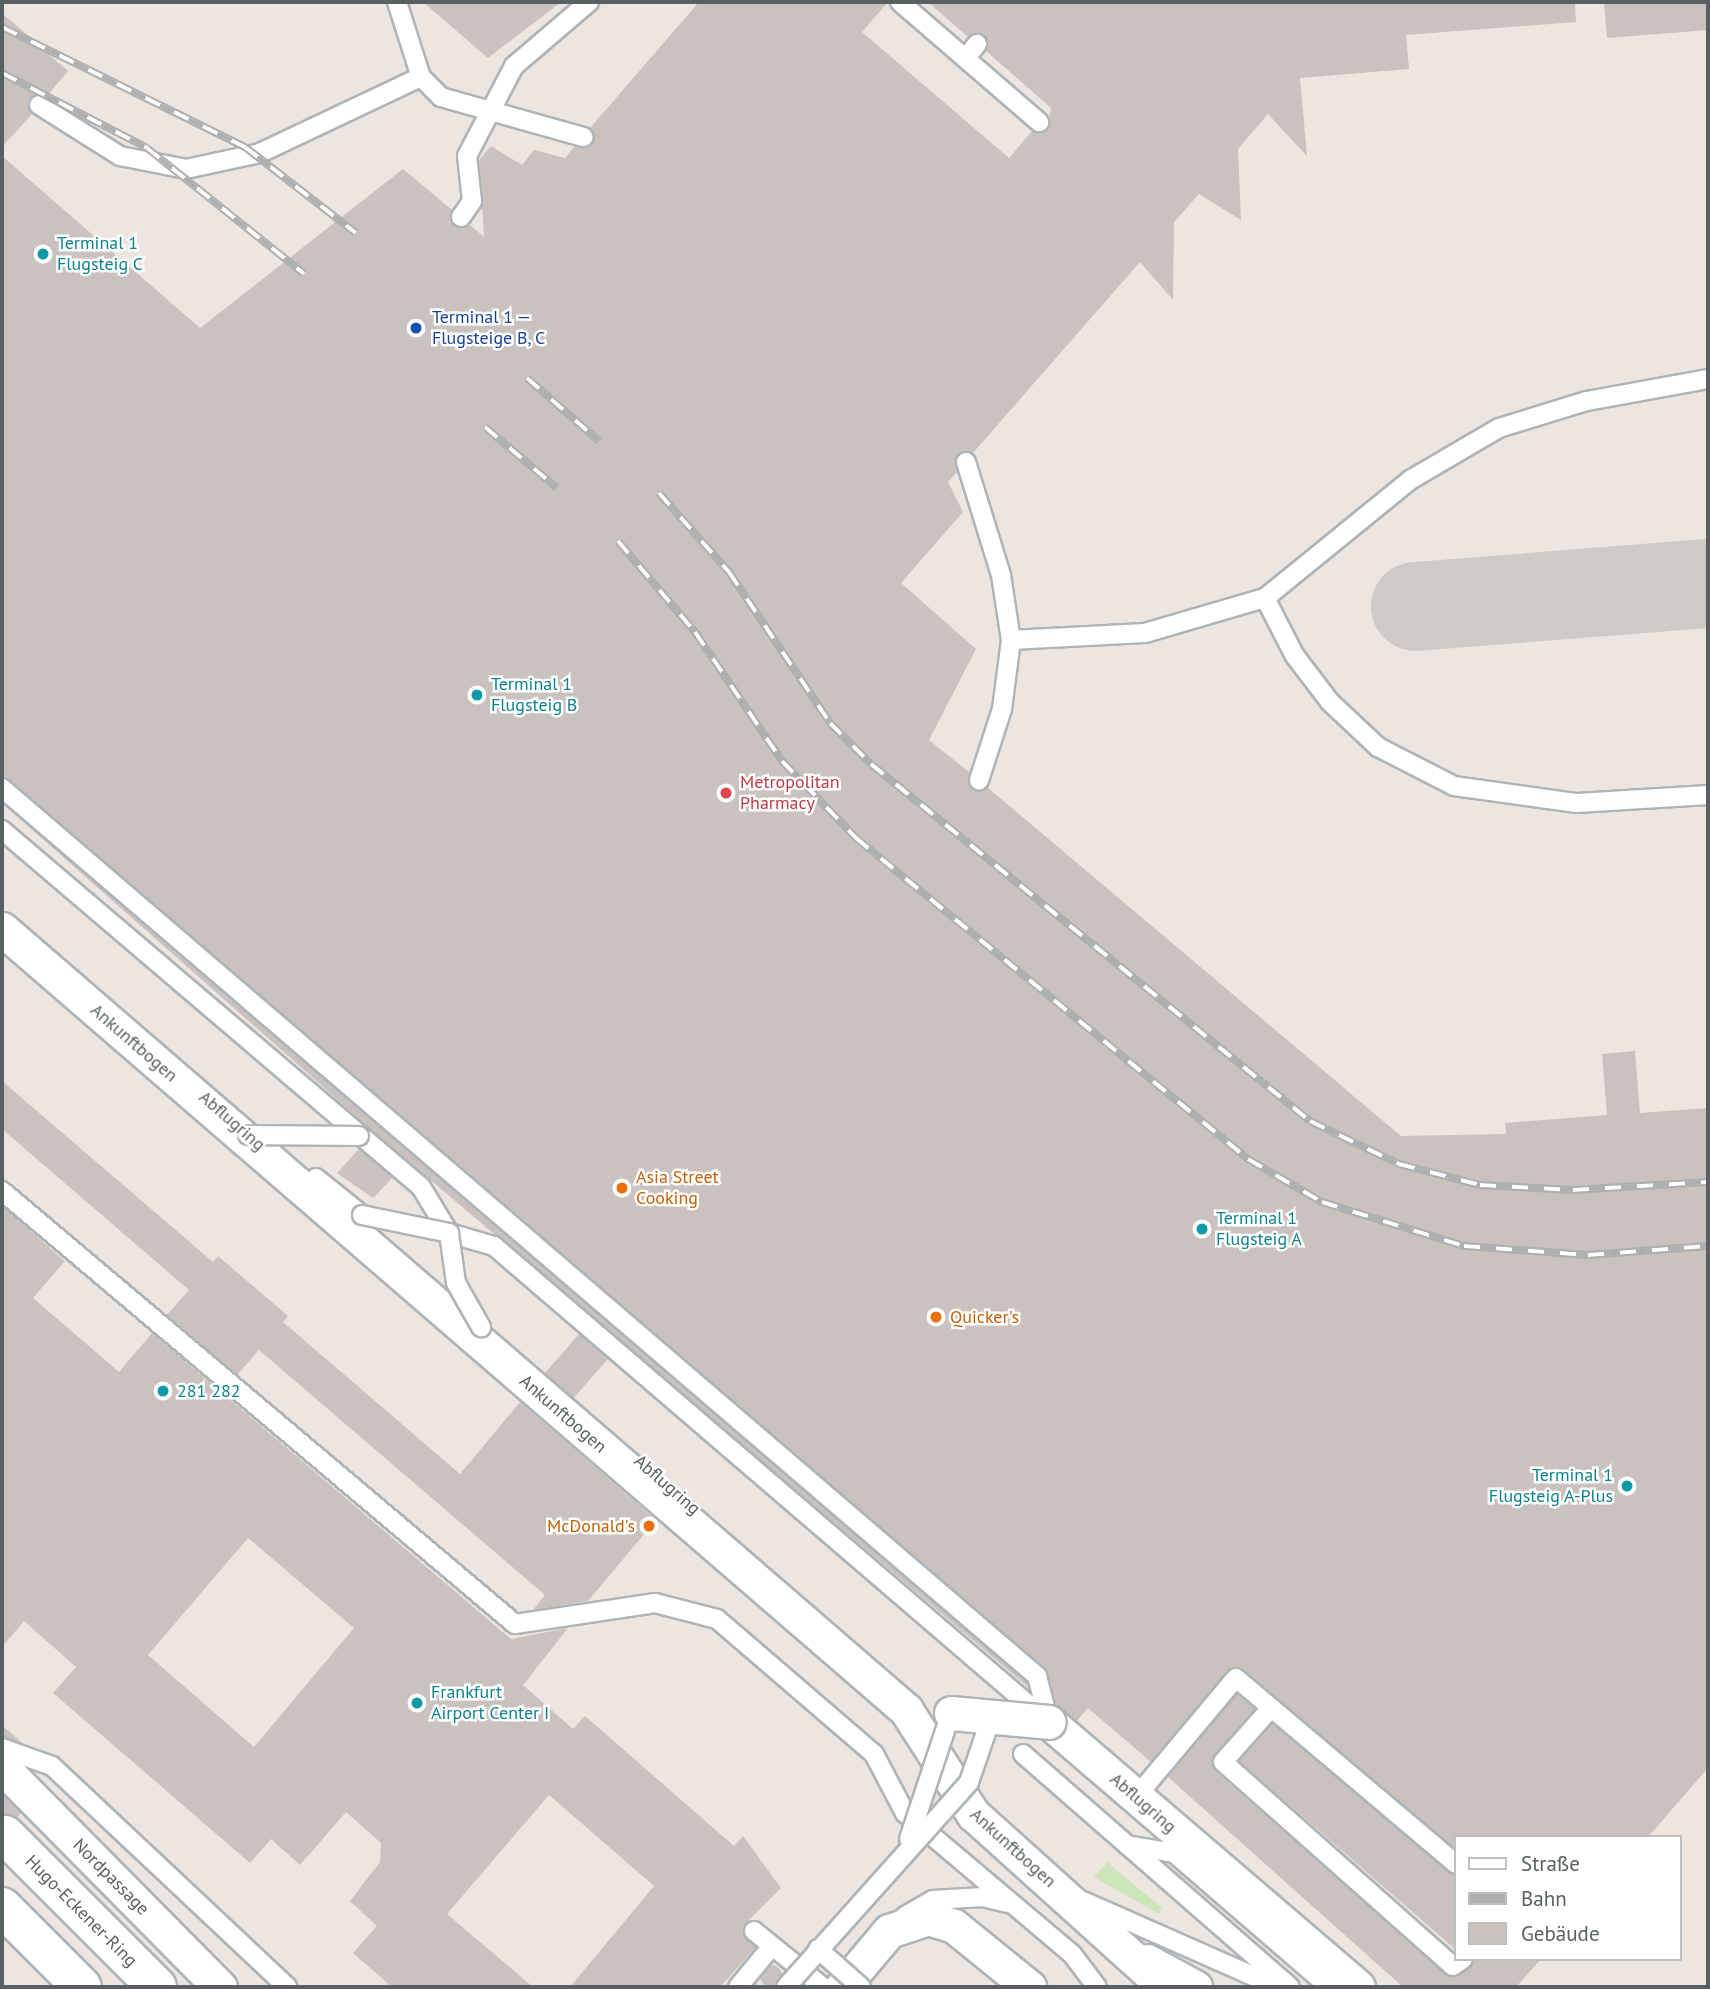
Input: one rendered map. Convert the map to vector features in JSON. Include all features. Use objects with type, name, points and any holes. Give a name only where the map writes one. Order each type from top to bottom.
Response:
[{"type":"street","name":"Abflugring","points":[[2,922],[248,1135],[481,1326],[898,1681],[951,1713],[990,1721],[1049,1722],[1358,1987]]},
{"type":"street","name":"Ankunftbogen","points":[[2,929],[906,1710],[972,1814],[1166,1987]]},
{"type":"street","name":"Nordpassage","points":[[2,1767],[220,1987]]},
{"type":"street","name":"Hugo-Eckener-Ring","points":[[5,1835],[157,1987]]},
{"type":"street","points":[[2,1907],[82,1987]]},
{"type":"street","points":[[842,1987],[889,1931],[918,1919],[954,1926],[1029,1987]]},
{"type":"street","name":"Ankunftbogen","points":[[1126,1952],[1145,1987]]},
{"type":"street","name":"Ankunftbogen","points":[[1126,1952],[1195,1987]]},
{"type":"street","points":[[1126,1952],[1135,1987]]},
{"type":"lane","points":[[397,2],[421,77],[441,97],[583,137]]},
{"type":"lane","points":[[461,217],[472,201],[467,156],[514,66],[589,2]]},
{"type":"lane","points":[[900,2],[972,51],[1039,122]]},
{"type":"lane","points":[[39,105],[120,156],[186,169],[260,153],[421,77]]},
{"type":"lane","points":[[1011,640],[1145,633],[1192,624],[1265,598],[1410,480],[1499,428],[1587,401],[1708,379]]},
{"type":"lane","points":[[966,462],[1000,575],[1011,640],[1002,709],[979,780]]},
{"type":"lane","points":[[1265,598],[1295,656],[1330,702],[1378,747],[1454,786],[1577,803],[1708,795]]},
{"type":"lane","points":[[2,788],[1028,1668],[1044,1690],[1049,1722]]},
{"type":"lane","points":[[2,830],[421,1186],[449,1233],[456,1283],[481,1326]]},
{"type":"lane","points":[[248,1135],[359,1136]]},
{"type":"lane","points":[[280,1161],[299,1165],[362,1215],[449,1233],[494,1246],[1049,1722]]},
{"type":"lane","points":[[2,1191],[515,1624],[655,1603],[717,1619],[874,1754],[905,1812],[1072,1954],[1097,1987]]},
{"type":"lane","points":[[1136,1797],[1241,1679],[1271,1708],[1454,1862]]},
{"type":"lane","points":[[1271,1708],[1223,1762],[1453,1966],[1460,1961]]},
{"type":"lane","points":[[903,1852],[951,1713]]},
{"type":"lane","points":[[786,1987],[903,1852],[969,1782],[990,1721]]},
{"type":"lane","points":[[2,1748],[52,1766],[140,1845],[287,1987]]},
{"type":"lane","points":[[1023,1754],[1290,1987]]},
{"type":"lane","points":[[1127,1845],[1174,1853],[1329,1987]]},
{"type":"lane","points":[[1057,1888],[1278,1987]]},
{"type":"lane","points":[[889,1931],[933,1900],[983,1897],[1017,1908]]},
{"type":"lane","points":[[754,1931],[822,1987]]},
{"type":"lane","points":[[738,1987],[772,1946]]},
{"type":"lane","points":[[818,1949],[861,1987]]},
{"type":"green space","points":[[1107,1862],[1162,1908],[1159,1914],[1094,1877]]},
{"type":"building","points":[[423,2],[561,2],[488,58]]},
{"type":"building","points":[[699,2],[888,2],[862,32],[1009,158],[1032,131],[1048,129],[1051,108],[986,51],[985,36],[968,37],[928,2],[1575,2],[1576,22],[1406,35],[1409,69],[1300,78],[1307,156],[1268,114],[1238,149],[1241,220],[1199,194],[1174,222],[1173,300],[1140,262],[973,453],[957,455],[957,472],[948,482],[963,512],[901,583],[976,649],[929,740],[969,772],[970,787],[987,787],[1401,1136],[1506,1134],[1505,1123],[1607,1115],[1602,1054],[1635,1051],[1640,1113],[1708,1108],[1708,1768],[1650,1835],[1454,1835],[1454,1847],[1239,1667],[1227,1671],[1151,1762],[1088,1708],[1077,1721],[1056,1705],[1044,1667],[2,777],[2,156],[200,328],[403,169],[452,210],[454,226],[469,224],[484,237],[479,160],[491,146],[522,165],[534,150],[565,158],[575,146],[590,146],[590,128]]},
{"type":"building","points":[[1604,2],[1708,2],[1708,30],[1607,38]]},
{"type":"building","points":[[2,13],[68,71],[47,96],[30,98],[32,114],[2,147]]},
{"type":"building","points":[[2,803],[1027,1682],[1028,1687],[374,1132]]},
{"type":"building","points":[[2,1081],[213,1262],[218,1256],[288,1316],[283,1322],[460,1474],[520,1402],[656,1520],[588,1601],[533,1610],[545,1595],[259,1350],[237,1375],[167,1315],[189,1290],[2,1129]]},
{"type":"building","points":[[359,1149],[392,1178],[373,1198],[337,1173]]},
{"type":"building","name":"Frankfurt Airport Center I","points":[[2,1206],[65,1261],[33,1298],[119,1372],[152,1333],[511,1639],[568,1628],[523,1685],[573,1729],[585,1716],[734,1846],[743,1836],[781,1888],[745,1924],[744,1936],[756,1947],[720,1987],[570,1987],[654,1886],[549,1795],[447,1914],[533,1987],[392,1987],[353,1953],[377,1926],[350,1901],[380,1862],[381,1843],[346,1812],[300,1865],[271,1839],[250,1863],[53,1693],[76,1667],[24,1621],[2,1647]],"holes":[[[248,1538],[354,1628],[254,1747],[148,1655]]]},
{"type":"building","points":[[579,1334],[608,1359],[574,1398],[545,1373]]},
{"type":"building","points":[[1237,1694],[1255,1709],[1214,1755],[1215,1771],[1446,1975],[1459,1976],[1472,1961],[1539,1961],[1516,1987],[1403,1987],[1168,1777]]},
{"type":"building","points":[[1272,1724],[1454,1873],[1454,1948],[1239,1761]]},
{"type":"building","points":[[2,1725],[22,1743],[2,1737]]},
{"type":"building","points":[[2,1794],[21,1813],[17,1818],[2,1814]]},
{"type":"building","points":[[771,1965],[779,1968],[782,1976],[779,1984],[771,1987],[763,1984],[760,1976],[763,1968]]},
{"type":"taxiway","points":[[1415,606],[1708,583]]},
{"type":"railway","points":[[2,27],[245,147],[356,233]]},
{"type":"railway","points":[[2,73],[147,148],[304,274]]},
{"type":"railway","points":[[527,378],[599,441]]},
{"type":"railway","points":[[485,427],[557,488]]},
{"type":"railway","points":[[659,493],[729,572],[830,723],[871,764],[1310,1121],[1399,1164],[1480,1185],[1573,1190],[1708,1182]]},
{"type":"railway","points":[[618,541],[695,632],[782,761],[856,838],[1248,1159],[1322,1202],[1464,1246],[1588,1255],[1708,1246]]},
{"type":"place","name":"Terminal 1 Flugsteig C","points":[[43,254]]},
{"type":"place","name":"Terminal 1 — Flugsteige B, C","points":[[416,328]]},
{"type":"place","name":"Terminal 1 Flugsteig B","points":[[477,695]]},
{"type":"place","name":"Metropolitan Pharmacy","points":[[726,793]]},
{"type":"place","name":"Asia Street Cooking","points":[[622,1188]]},
{"type":"place","name":"Terminal 1 Flugsteig A","points":[[1202,1229]]},
{"type":"place","name":"Quicker's","points":[[936,1317]]},
{"type":"place","name":"281 282","points":[[163,1391]]},
{"type":"place","name":"Terminal 1 Flugsteig A-Plus","points":[[1627,1486]]},
{"type":"place","name":"McDonald's","points":[[649,1526]]},
{"type":"place","name":"Frankfurt Airport Center I","points":[[417,1703]]}]
